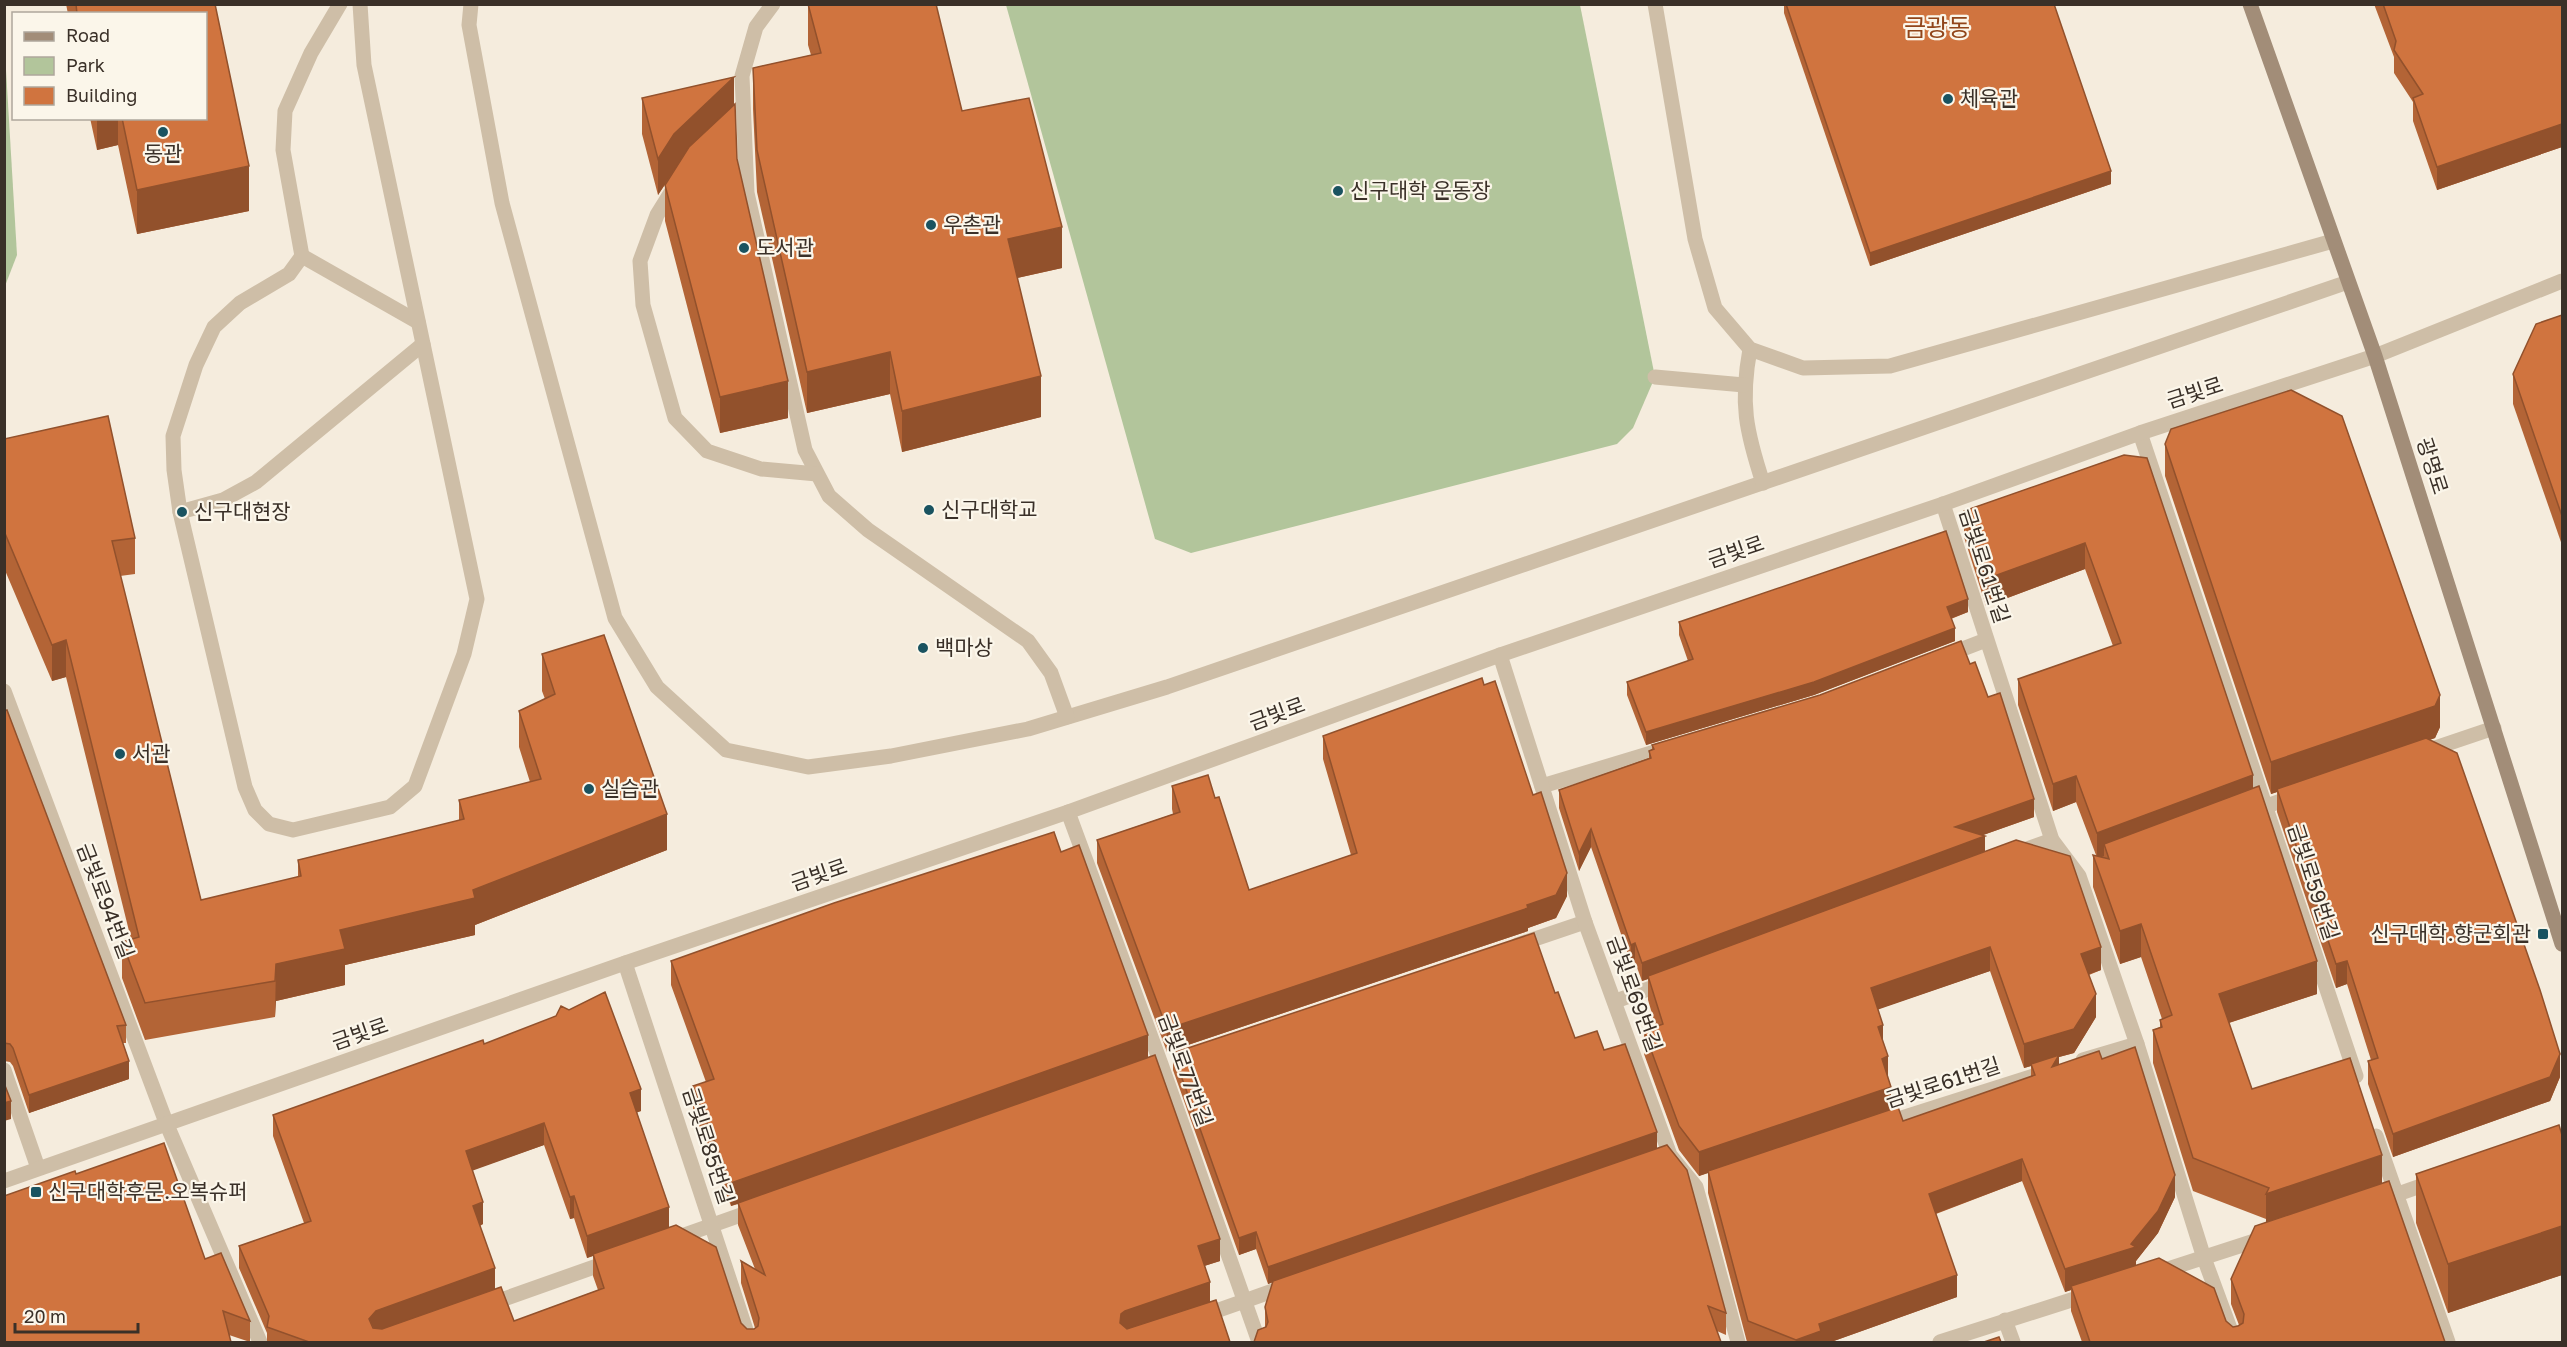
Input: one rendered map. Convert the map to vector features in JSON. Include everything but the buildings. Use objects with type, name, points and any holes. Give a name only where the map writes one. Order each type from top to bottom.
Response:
[{"type":"main road","name":"광명로","points":[[2250,4],[2375,356],[2562,944]]},
{"type":"street","points":[[340,4],[311,53],[285,111],[283,150],[302,256],[289,274],[240,303],[214,327],[196,365],[173,436],[174,471],[180,512],[245,787],[255,810],[269,824],[294,830],[390,807],[415,786],[464,654],[477,598],[364,65],[360,4]]},
{"type":"street","points":[[471,4],[469,26],[502,203],[615,618],[657,687],[726,750],[808,767],[891,756],[1028,729],[1167,687],[2348,282]]},
{"type":"street","points":[[773,4],[756,27],[742,76],[747,193],[805,450],[829,496],[868,530],[1028,641],[1051,674],[1067,717]]},
{"type":"street","points":[[1654,4],[1695,239],[1715,308],[1750,349],[1803,369],[1890,366],[2333,241]]},
{"type":"street","points":[[728,134],[744,119]]},
{"type":"street","points":[[681,177],[657,215],[640,261],[644,305],[675,418],[707,451],[761,469],[817,474]]},
{"type":"street","points":[[302,256],[418,322]]},
{"type":"street","name":"금빛로","points":[[4,1181],[626,963],[1068,812],[1500,655],[1943,504],[2140,433],[2375,356],[2562,281]]},
{"type":"street","points":[[180,512],[223,500],[256,482],[423,344]]},
{"type":"street","points":[[1750,349],[1744,385],[1747,434],[1763,483]]},
{"type":"street","points":[[1655,377],[1744,385]]},
{"type":"street","name":"금빛로59번길","points":[[2140,433],[2362,1095]]},
{"type":"street","name":"금빛로61번길","points":[[1943,504],[2052,840],[2084,874],[2204,1258],[2235,1342]]},
{"type":"street","name":"금빛로61번길","points":[[1933,660],[1986,640]]},
{"type":"street","name":"금빛로69번길","points":[[1500,655],[1585,922],[1616,1001],[1665,1157],[1701,1185],[1738,1342]]},
{"type":"street","name":"금빛로94번길","points":[[4,691],[8,709],[167,1125],[260,1342]]},
{"type":"street","points":[[2407,758],[2494,728]]},
{"type":"street","points":[[1542,786],[1679,745]]},
{"type":"street","points":[[2233,818],[2309,791]]},
{"type":"street","name":"금빛로77번길","points":[[1068,812],[1161,1064],[1259,1342]]},
{"type":"street","points":[[1996,860],[2052,840]]},
{"type":"street","points":[[1507,948],[1585,922]]},
{"type":"street","name":"금빛로85번길","points":[[626,963],[750,1342]]},
{"type":"street","points":[[1616,1001],[1683,976]]},
{"type":"street","name":"금빛로61번길","points":[[1872,1128],[2137,1044]]},
{"type":"street","points":[[4,1071],[38,1168]]},
{"type":"street","points":[[2369,1117],[2448,1342]]},
{"type":"street","points":[[2361,1206],[2451,1176]]},
{"type":"street","points":[[657,1245],[769,1205]]},
{"type":"street","points":[[2149,1275],[2283,1232]]},
{"type":"street","points":[[468,1311],[624,1256]]},
{"type":"street","points":[[1182,1323],[1301,1281]]},
{"type":"street","points":[[1940,1342],[2105,1289]]},
{"type":"street","points":[[2005,1320],[2013,1342]]},
{"type":"green space","name":"신구대학 운동장","points":[[1006,5],[1580,5],[1655,377],[1633,428],[1617,444],[1191,553],[1155,539]]},
{"type":"green space","points":[[4,36],[17,255],[5,286],[4,286]]},
{"type":"place","name":"체육관","points":[[1948,99]]},
{"type":"place","name":"동관","points":[[163,132]]},
{"type":"place","name":"신구대학 운동장","points":[[1338,191]]},
{"type":"place","name":"우촌관","points":[[931,225]]},
{"type":"place","name":"도서관","points":[[744,248]]},
{"type":"place","name":"신구대학교","points":[[929,510]]},
{"type":"place","name":"신구대현장","points":[[182,512]]},
{"type":"place","name":"백마상","points":[[923,648]]},
{"type":"place","name":"서관","points":[[120,754]]},
{"type":"place","name":"실습관","points":[[589,789]]},
{"type":"place","name":"신구대학.향군회관","points":[[2543,934]]},
{"type":"place","name":"신구대학후문.오복슈퍼","points":[[36,1192]]},
{"type":"district","name":"금광동","points":[[1937,28]]}]
